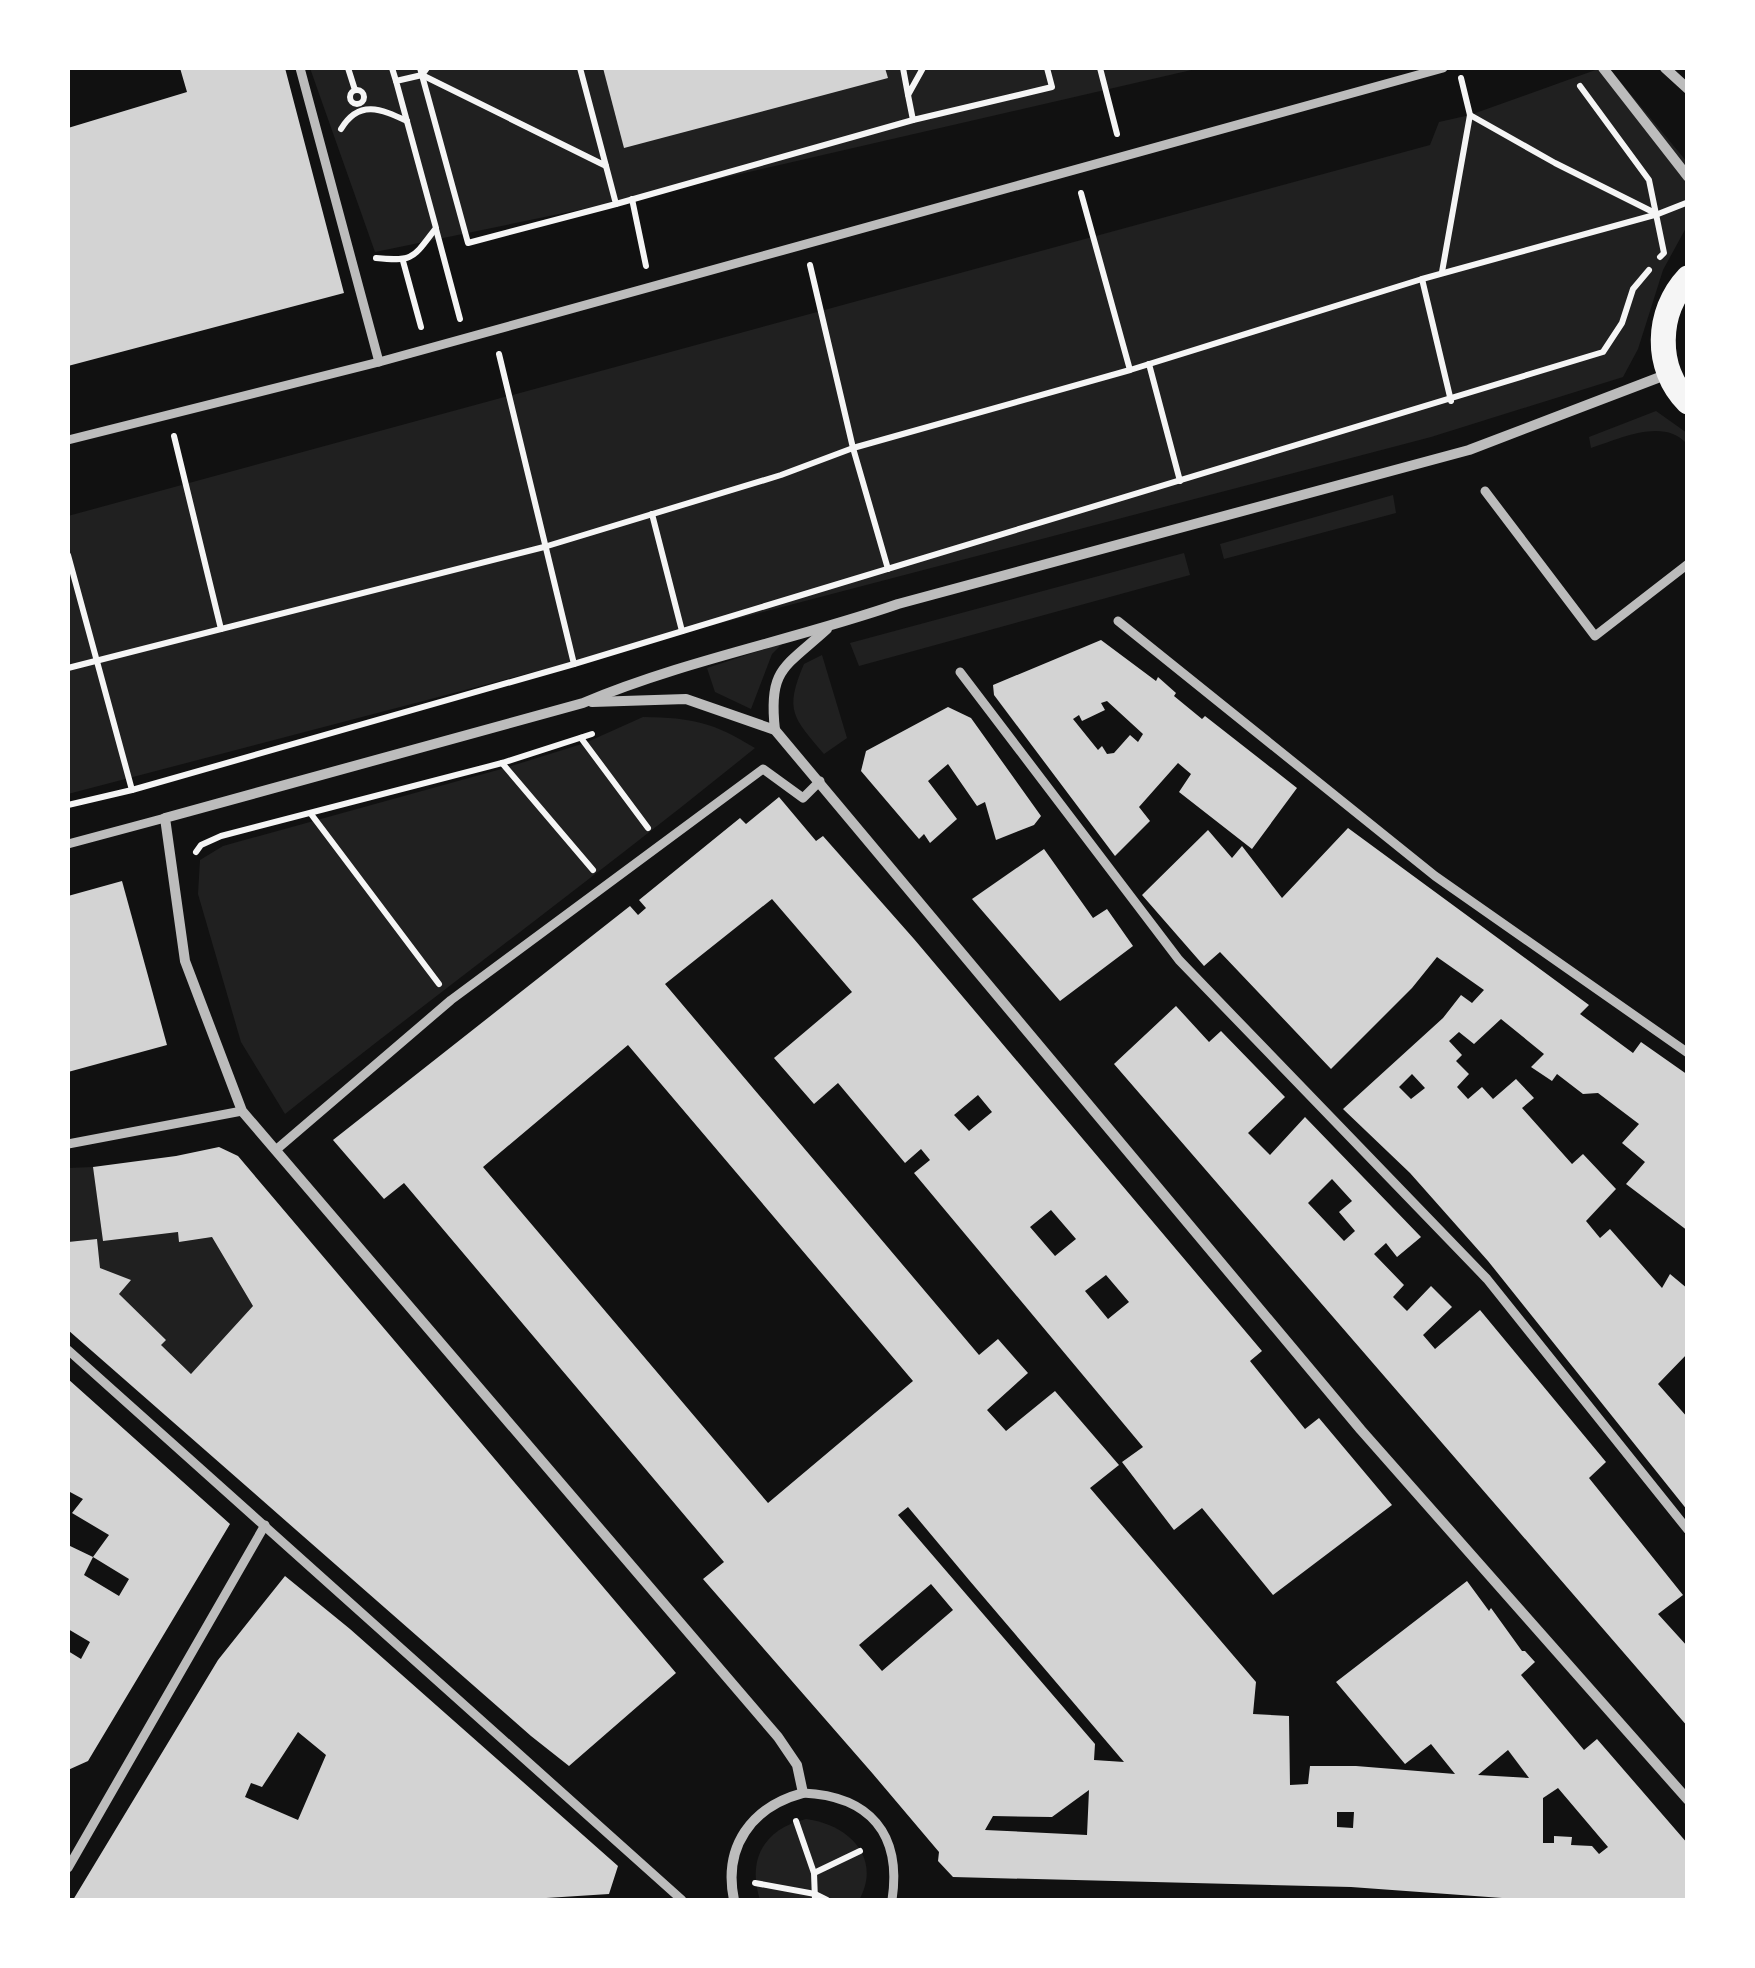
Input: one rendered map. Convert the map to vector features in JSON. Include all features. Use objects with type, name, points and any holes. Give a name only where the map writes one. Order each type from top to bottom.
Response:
[{"type":"main road","points":[[1688,278],[1669,307],[1663,329],[1663,352],[1669,374],[1688,402]]},
{"type":"street","points":[[300,68],[379,362]]},
{"type":"street","points":[[68,440],[379,362],[1443,68]]},
{"type":"street","points":[[1604,68],[1688,177]]},
{"type":"street","points":[[1665,68],[1688,89]]},
{"type":"street","points":[[68,844],[583,703],[626,685],[769,641],[828,628],[898,604],[1470,450],[1669,374]]},
{"type":"street","points":[[1485,490],[1594,636],[1688,564]]},
{"type":"street","points":[[1118,620],[1435,876],[1688,1053]]},
{"type":"street","points":[[774,730],[771,697],[780,671],[828,628]]},
{"type":"street","points":[[960,672],[1179,960],[1487,1279],[1688,1530]]},
{"type":"street","points":[[583,703],[686,699],[774,730],[1360,1430],[1688,1800]]},
{"type":"street","points":[[277,1150],[451,1000],[763,769],[802,798],[820,781]]},
{"type":"street","points":[[164,818],[185,961],[242,1111],[778,1737],[797,1765],[803,1794]]},
{"type":"street","points":[[68,1144],[242,1111]]},
{"type":"street","points":[[68,1350],[682,1900]]},
{"type":"street","points":[[68,1868],[265,1525]]},
{"type":"street","points":[[734,1900],[733,1854],[744,1830],[762,1810],[803,1794],[831,1794],[856,1805],[877,1823],[891,1847],[896,1874],[892,1900]]},
{"type":"path","points":[[348,68],[355,90],[350,98],[360,106],[382,109],[408,122]]},
{"type":"path","points":[[392,68],[465,338]]},
{"type":"path","points":[[580,68],[616,204]]},
{"type":"path","points":[[902,68],[914,120]]},
{"type":"path","points":[[908,95],[923,68]]},
{"type":"path","points":[[423,70],[468,243],[914,120],[1052,87],[1047,68]]},
{"type":"path","points":[[1100,68],[1123,156]]},
{"type":"path","points":[[1442,274],[1470,115],[1459,68]]},
{"type":"path","points":[[396,80],[423,70],[606,166]]},
{"type":"path","points":[[68,805],[574,664],[1603,352],[1622,323],[1632,289],[1664,253],[1649,180],[1580,86]]},
{"type":"path","points":[[325,156],[347,119],[360,106]]},
{"type":"path","points":[[1470,115],[1658,214]]},
{"type":"path","points":[[1075,171],[1130,370]]},
{"type":"path","points":[[632,199],[650,287]]},
{"type":"path","points":[[68,668],[544,547],[853,448],[1130,370],[1422,279],[1688,203]]},
{"type":"path","points":[[347,244],[374,258],[404,261],[418,252],[436,228]]},
{"type":"path","points":[[805,245],[853,448],[888,569]]},
{"type":"path","points":[[404,261],[427,349]]},
{"type":"path","points":[[1422,279],[1451,400]]},
{"type":"path","points":[[494,330],[574,664]]},
{"type":"path","points":[[1148,364],[1180,482]]},
{"type":"path","points":[[169,415],[221,630]]},
{"type":"path","points":[[652,514],[682,631]]},
{"type":"path","points":[[68,555],[132,790]]},
{"type":"path","points":[[190,858],[201,846],[221,836],[502,763],[592,734]]},
{"type":"path","points":[[581,738],[661,846]]},
{"type":"path","points":[[502,763],[605,888]]},
{"type":"path","points":[[311,814],[451,1000]]},
{"type":"path","points":[[796,1821],[814,1873],[815,1897]]},
{"type":"path","points":[[814,1873],[860,1851]]},
{"type":"path","points":[[754,1882],[827,1900]]},
{"type":"shaded area","points":[[310,68],[1200,68],[632,199],[375,252]]},
{"type":"shaded area","points":[[1609,68],[1687,162],[1687,226],[1663,270],[1638,349],[1623,377],[1431,437],[68,794],[68,516],[1430,145],[1439,122],[1470,115]]},
{"type":"shaded area","points":[[1656,411],[1687,433],[1687,444],[1677,436],[1654,431],[1591,448],[1589,437]]},
{"type":"shaded area","points":[[1393,495],[1396,513],[1224,559],[1220,544]]},
{"type":"shaded area","points":[[1184,553],[1190,575],[859,666],[850,643]]},
{"type":"shaded area","points":[[783,643],[772,654],[751,709],[715,692],[707,668]]},
{"type":"shaded area","points":[[822,655],[847,738],[824,754],[799,722],[793,703],[804,664]]},
{"type":"shaded area","points":[[643,717],[702,723],[755,748],[285,1114],[241,1042],[198,894],[200,860],[223,846],[585,743]]},
{"type":"shaded area","points":[[93,1167],[103,1241],[178,1232],[180,1242],[212,1237],[253,1306],[191,1374],[161,1345],[165,1340],[119,1294],[130,1280],[100,1268],[97,1239],[68,1242],[68,1168]]},
{"type":"shaded area","points":[[806,1819],[835,1828],[857,1845],[867,1870],[859,1900],[760,1900],[756,1871],[762,1848],[779,1830]]},
{"type":"building","points":[[180,68],[285,68],[344,293],[68,366],[68,128],[187,92]]},
{"type":"building","points":[[603,68],[885,68],[888,78],[624,148]]},
{"type":"building","points":[[1101,640],[1156,681],[1158,677],[1202,719],[1205,716],[1297,788],[1252,849],[1179,792],[1191,774],[1178,763],[1139,807],[1150,821],[1115,856],[994,695],[993,685]],"holes":[[[1107,701],[1143,734],[1138,742],[1130,735],[1114,753],[1107,754],[1102,746],[1098,750],[1073,719],[1079,715],[1082,721],[1105,710],[1101,703]]]},
{"type":"building","points":[[948,707],[971,718],[1041,816],[1034,825],[996,840],[985,802],[977,806],[948,764],[928,781],[957,819],[930,843],[924,834],[919,839],[861,771],[866,751]]},
{"type":"building","points":[[779,797],[816,841],[823,836],[1262,1351],[1250,1361],[1305,1429],[1319,1418],[1392,1505],[1273,1595],[1202,1508],[1174,1530],[1122,1462],[1143,1447],[914,1173],[930,1160],[921,1149],[905,1163],[838,1083],[814,1104],[774,1058],[852,992],[772,899],[665,984],[979,1355],[998,1339],[1028,1373],[987,1410],[1006,1431],[1055,1391],[1119,1465],[1090,1488],[1256,1682],[1253,1714],[1289,1716],[1290,1785],[1308,1784],[1310,1766],[1455,1774],[1431,1744],[1405,1764],[1336,1682],[1467,1581],[1535,1662],[1521,1675],[1584,1750],[1597,1739],[1688,1844],[1688,1900],[1531,1900],[1351,1887],[953,1877],[938,1861],[939,1852],[703,1579],[724,1562],[404,1183],[384,1199],[333,1140],[630,906],[638,915],[646,908],[639,900],[740,818],[746,824]],"holes":[[[628,1045],[913,1381],[768,1503],[483,1167]],[[978,1095],[992,1112],[969,1131],[954,1115]],[[1051,1210],[1076,1239],[1055,1256],[1030,1227]],[[1106,1275],[1129,1302],[1108,1319],[1085,1291]],[[908,1507],[1124,1762],[1094,1760],[1095,1744],[898,1515]],[[931,1584],[953,1610],[882,1671],[859,1645]],[[1508,1750],[1529,1778],[1478,1775]],[[1558,1788],[1608,1847],[1599,1854],[1592,1846],[1571,1845],[1572,1837],[1554,1836],[1554,1843],[1543,1843],[1543,1798]],[[1089,1790],[1087,1835],[985,1830],[993,1816],[1052,1817]],[[1337,1812],[1354,1812],[1353,1828],[1337,1827]]]},
{"type":"building","points":[[1348,828],[1589,1005],[1580,1014],[1633,1053],[1641,1042],[1688,1075],[1688,1231],[1626,1184],[1645,1162],[1622,1143],[1639,1124],[1598,1093],[1583,1094],[1557,1074],[1552,1081],[1531,1067],[1544,1054],[1501,1019],[1474,1044],[1459,1032],[1449,1041],[1462,1055],[1456,1061],[1469,1074],[1457,1087],[1468,1099],[1482,1087],[1493,1099],[1516,1079],[1534,1098],[1522,1108],[1572,1164],[1583,1154],[1616,1189],[1586,1221],[1600,1238],[1610,1229],[1662,1288],[1670,1274],[1688,1289],[1688,1353],[1658,1384],[1688,1418],[1688,1511],[1488,1261],[1410,1173],[1343,1109],[1443,1018],[1461,995],[1472,1003],[1484,990],[1437,957],[1412,988],[1331,1069],[1220,952],[1204,966],[1142,895],[1208,830],[1232,858],[1242,846],[1282,898]],"holes":[[[1412,1074],[1425,1088],[1411,1099],[1399,1087]]]},
{"type":"building","points":[[1044,849],[1093,918],[1107,909],[1133,946],[1060,1001],[972,899]]},
{"type":"building","points":[[122,881],[167,1045],[68,1072],[68,896]]},
{"type":"building","points":[[1176,1006],[1209,1042],[1221,1031],[1285,1097],[1248,1133],[1270,1155],[1305,1117],[1421,1237],[1397,1257],[1386,1243],[1374,1254],[1404,1285],[1393,1297],[1407,1311],[1431,1286],[1452,1307],[1423,1335],[1435,1349],[1480,1310],[1606,1462],[1589,1478],[1683,1595],[1658,1614],[1688,1647],[1688,1727],[1114,1064]],"holes":[[[1332,1179],[1352,1201],[1339,1212],[1355,1231],[1344,1241],[1308,1203]]]},
{"type":"building","points":[[219,1147],[238,1156],[676,1673],[569,1766],[68,1330],[68,1242],[97,1239],[100,1268],[131,1280],[119,1294],[166,1340],[161,1345],[191,1374],[253,1306],[212,1237],[179,1242],[178,1232],[103,1241],[93,1167]]},
{"type":"building","points":[[68,1379],[230,1524],[88,1761],[68,1770],[68,1651],[81,1659],[90,1642],[68,1629],[68,1545],[93,1557],[109,1535],[72,1513],[83,1499],[70,1492],[68,1495]],"holes":[[[93,1557],[129,1579],[119,1596],[84,1575]]]},
{"type":"building","points":[[285,1576],[618,1866],[609,1894],[515,1900],[73,1900],[218,1660]],"holes":[[[298,1732],[326,1755],[298,1820],[245,1797],[251,1783],[262,1787]]]}]
